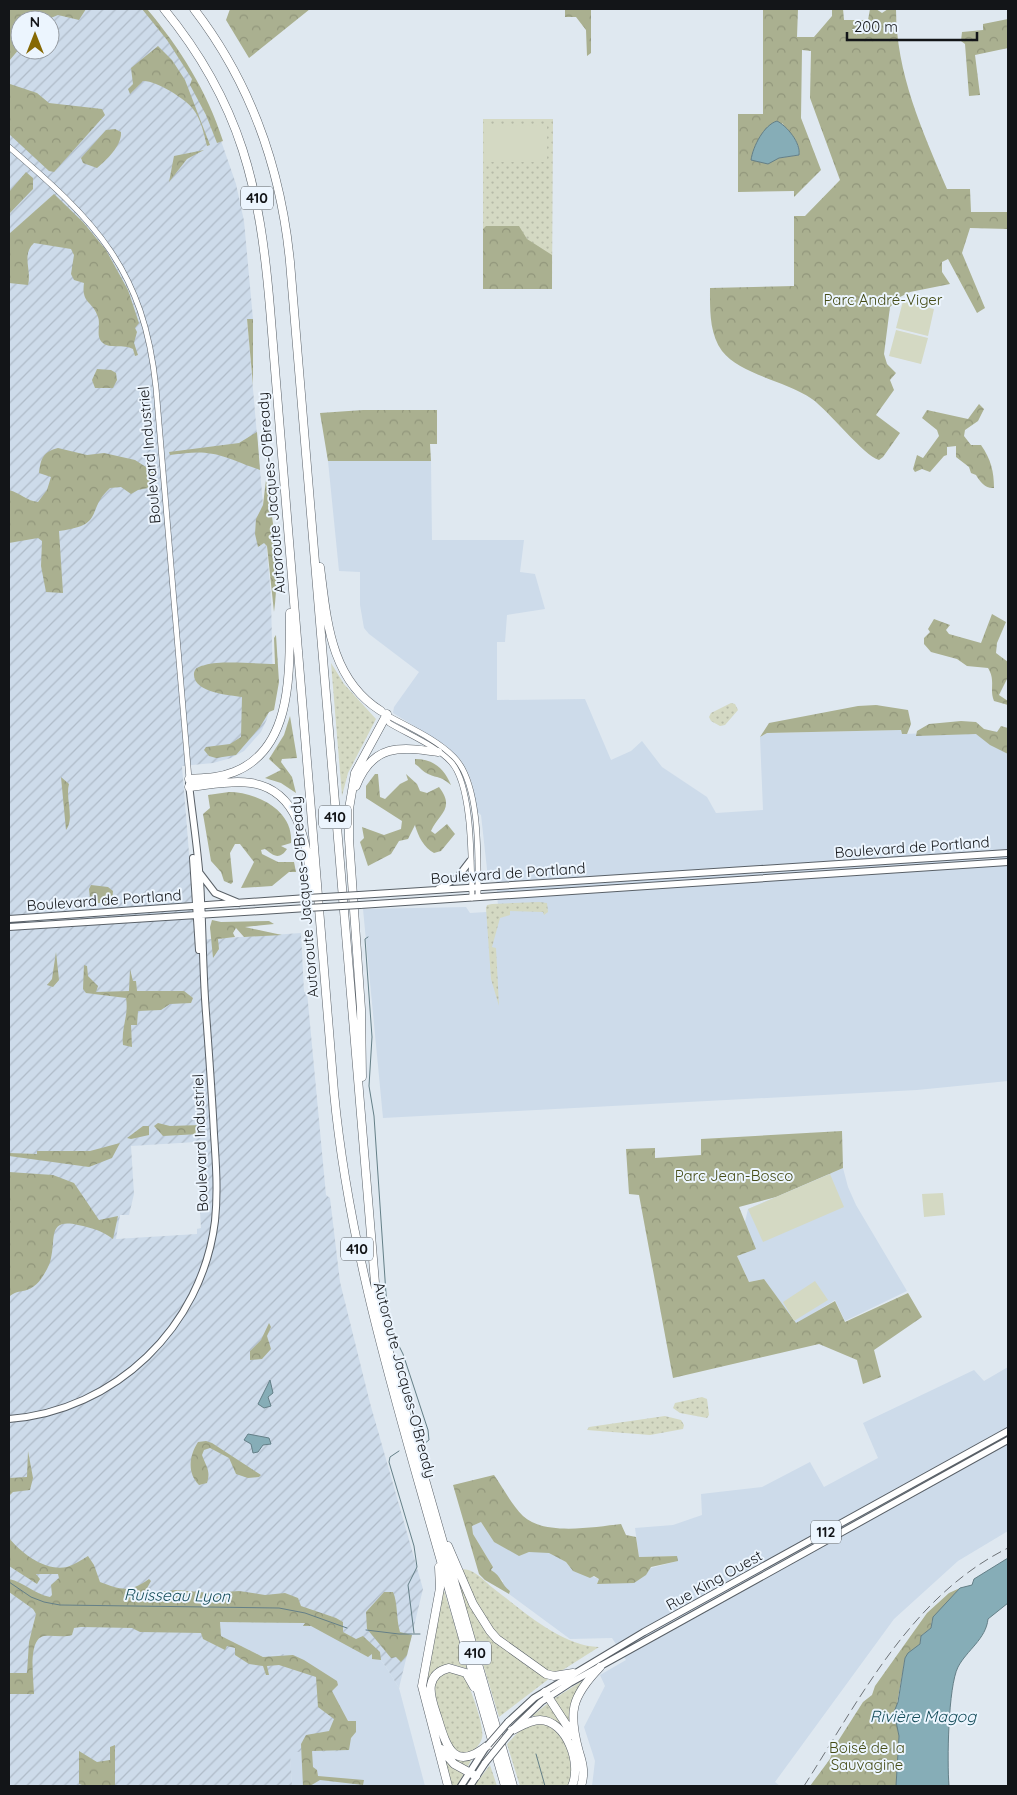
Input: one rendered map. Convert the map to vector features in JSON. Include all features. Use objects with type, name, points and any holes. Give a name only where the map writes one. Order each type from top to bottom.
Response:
[{"type":"highway","name":"Autoroute Jacques-O'Bready","points":[[164,9],[194,49],[221,96],[240,140],[257,197],[267,269],[337,1121],[356,1240],[382,1355],[481,1701],[511,1785]]},
{"type":"highway","name":"Autoroute Jacques-O'Bready","points":[[196,10],[221,48],[246,93],[262,130],[277,181],[289,251],[371,1244],[380,1316],[511,1785]]},
{"type":"highway","points":[[310,499],[333,647],[354,687],[384,714],[356,770],[349,809],[349,835],[361,1016],[362,1136]]},
{"type":"highway","points":[[189,783],[223,776],[240,769],[258,756],[274,734],[282,714],[287,690],[291,571]]},
{"type":"highway","points":[[349,809],[360,775],[379,756],[404,747],[438,752]]},
{"type":"highway","points":[[189,783],[254,784],[276,793],[291,808],[298,822],[305,845],[324,963]]},
{"type":"highway","points":[[438,1525],[473,1604],[496,1639],[546,1674],[554,1676],[573,1673]]},
{"type":"highway","points":[[435,1540],[440,1586],[422,1686],[448,1786]]},
{"type":"highway","points":[[581,1786],[584,1770],[572,1717],[576,1698],[583,1685],[600,1667]]},
{"type":"highway","points":[[481,1701],[468,1676],[462,1670],[454,1668],[444,1669],[433,1679],[432,1696],[446,1744],[454,1753],[465,1757],[474,1756],[482,1752],[488,1745]]},
{"type":"highway","points":[[547,1694],[576,1738]]},
{"type":"highway","points":[[510,1731],[528,1722],[538,1720],[556,1726],[567,1740],[572,1754],[575,1775],[572,1786]]},
{"type":"highway","points":[[437,1741],[448,1758],[473,1774]]},
{"type":"main road","name":"Boulevard Industriel","points":[[189,783],[199,906]]},
{"type":"main road","name":"Boulevard Industriel","points":[[9,1419],[44,1414],[73,1405],[102,1392],[144,1362],[169,1334],[196,1286],[212,1241],[217,1201],[198,915],[199,872],[191,811]]},
{"type":"main road","name":"Boulevard de Portland","points":[[9,919],[1008,853]]},
{"type":"main road","points":[[435,890],[457,878],[470,861]]},
{"type":"main road","name":"Boulevard de Portland","points":[[9,927],[1008,862]]},
{"type":"main road","points":[[199,872],[213,891],[240,904]]},
{"type":"main road","name":"Rue King Ouest","points":[[488,1745],[508,1722],[573,1673],[1008,1431]]},
{"type":"main road","name":"Rue King Ouest","points":[[462,1786],[485,1763],[510,1731],[547,1694],[600,1667],[1008,1440]]},
{"type":"main road","name":"Rue King Ouest","points":[[470,1786],[482,1752]]},
{"type":"street","name":"Boulevard Industriel","points":[[9,147],[68,198],[102,237],[128,281],[147,330],[156,388],[189,783]]},
{"type":"street","points":[[384,714],[389,723],[438,752],[452,764],[463,783],[470,861],[475,888]]},
{"type":"street","points":[[384,714],[443,747],[458,761],[466,773],[473,799],[475,898]]},
{"type":"shaded area","points":[[9,9],[144,9],[155,19],[193,78],[218,132],[236,184],[244,221],[253,319],[247,320],[271,597],[273,690],[267,719],[261,732],[244,751],[231,758],[213,763],[182,766],[196,940],[301,933],[304,992],[307,992],[326,1195],[330,1198],[340,1282],[370,1403],[423,1589],[399,1688],[376,1654],[306,1623],[220,1622],[221,1636],[263,1657],[283,1654],[338,1685],[330,1694],[346,1751],[290,1752],[292,1786],[9,1786]],"holes":[[[196,1142],[201,1228],[197,1229],[197,1234],[116,1239],[120,1215],[129,1215],[134,1194],[131,1146]]]},
{"type":"shaded area","points":[[328,461],[431,461],[432,540],[524,540],[520,572],[535,574],[545,609],[507,615],[505,642],[497,642],[497,700],[585,699],[611,760],[631,751],[642,741],[662,767],[707,797],[716,813],[763,810],[760,737],[767,733],[901,730],[902,734],[1008,731],[1008,1081],[917,1090],[383,1118],[363,909],[466,907],[470,913],[486,912],[498,906],[496,879],[488,878],[481,815],[476,811],[473,786],[461,760],[445,745],[393,713],[394,707],[419,672],[369,634],[364,628],[360,605],[360,572],[339,571]]},
{"type":"shaded area","points":[[843,1168],[848,1187],[856,1205],[907,1291],[845,1321],[835,1300],[796,1324],[764,1279],[749,1282],[737,1256],[748,1209]]},
{"type":"shaded area","points":[[1008,1367],[1008,1531],[958,1561],[894,1619],[775,1782],[780,1786],[592,1786],[595,1761],[584,1727],[605,1686],[600,1675],[626,1660],[612,1638],[570,1639],[509,1594],[510,1591],[503,1586],[503,1581],[491,1570],[493,1567],[473,1534],[472,1526],[481,1522],[494,1542],[519,1555],[529,1552],[549,1552],[566,1562],[573,1571],[600,1579],[597,1583],[677,1561],[676,1556],[639,1557],[635,1528],[673,1525],[702,1515],[701,1494],[762,1487],[810,1462],[824,1487],[878,1458],[863,1423],[974,1370],[984,1381]]},
{"type":"shaded area","points":[[220,1622],[306,1623],[376,1654],[399,1688],[425,1786],[292,1786],[283,1654],[263,1657],[221,1636]]},
{"type":"green space","points":[[9,9],[86,9],[79,20],[60,15],[60,10],[10,10],[9,61]]},
{"type":"green space","points":[[142,9],[147,9],[171,39],[191,71],[209,105],[223,141],[217,143],[206,115],[190,85],[192,79],[167,40]]},
{"type":"green space","points":[[230,9],[310,9],[249,58],[226,20]]},
{"type":"green space","points":[[565,9],[591,9],[591,53],[587,56],[586,30],[576,17],[565,17]]},
{"type":"green space","name":"Parc André-Viger","points":[[763,9],[798,9],[797,37],[814,37],[832,16],[832,9],[843,9],[844,20],[868,20],[870,9],[876,9],[882,13],[888,9],[896,9],[900,56],[912,101],[947,189],[970,189],[971,212],[1008,212],[1008,229],[970,228],[962,253],[985,308],[977,313],[948,259],[942,262],[942,272],[950,284],[910,292],[900,297],[890,307],[884,354],[887,364],[896,373],[890,380],[894,390],[876,415],[900,433],[879,460],[856,442],[812,399],[790,387],[752,372],[730,359],[722,351],[712,329],[710,288],[794,286],[794,216],[805,216],[840,180],[810,98],[811,51],[802,50],[801,118],[821,170],[794,197],[794,191],[738,192],[738,114],[763,114]],"holes":[[[782,123],[796,142],[799,155],[779,158]]]},
{"type":"green space","points":[[1008,19],[1008,48],[975,55],[980,95],[969,96],[965,44],[961,41],[962,32],[983,30],[983,24]]},
{"type":"green space","points":[[158,46],[172,60],[185,80],[210,145],[207,146],[196,113],[177,95],[155,84],[143,81],[130,94],[128,89],[133,84],[131,68]]},
{"type":"green space","points":[[10,84],[37,93],[49,103],[102,109],[105,115],[54,172],[49,171],[9,134]]},
{"type":"green space","points":[[483,119],[553,119],[552,289],[483,289]]},
{"type":"green space","points":[[486,125],[547,126],[547,162],[486,162]]},
{"type":"green space","points":[[115,129],[121,132],[121,137],[109,157],[97,168],[83,163],[81,158],[106,130]]},
{"type":"green space","points":[[204,150],[187,159],[169,182],[174,156]]},
{"type":"green space","points":[[26,172],[33,178],[33,189],[9,214],[9,192]]},
{"type":"green space","points":[[54,194],[83,222],[106,250],[128,290],[139,323],[135,328],[137,332],[134,343],[138,355],[135,356],[133,349],[106,345],[99,338],[98,317],[84,295],[84,283],[74,280],[71,274],[74,255],[71,249],[34,243],[30,248],[27,258],[28,285],[9,283],[9,234]]},
{"type":"green space","points":[[486,226],[519,226],[527,239],[552,255],[552,289],[483,289],[483,229]]},
{"type":"green space","points":[[903,301],[934,309],[928,336],[896,328]]},
{"type":"green space","points":[[247,319],[253,319],[253,385]]},
{"type":"green space","points":[[896,330],[928,338],[921,364],[889,356]]},
{"type":"green space","points":[[97,369],[111,370],[116,373],[117,380],[113,388],[95,388],[92,380]]},
{"type":"green space","points":[[979,404],[984,409],[978,421],[965,430],[964,436],[971,445],[981,445],[987,455],[991,466],[994,488],[988,487],[979,480],[976,475],[971,473],[969,467],[956,457],[956,446],[947,447],[947,455],[930,472],[922,469],[915,472],[913,469],[917,455],[923,458],[939,436],[937,430],[922,418],[927,410],[968,419]]},
{"type":"green space","points":[[363,410],[437,410],[437,444],[430,444],[431,461],[328,461],[320,413]]},
{"type":"green space","points":[[257,432],[260,470],[226,457],[208,453],[197,452],[170,455],[169,452],[239,443]]},
{"type":"green space","points":[[58,448],[87,455],[104,453],[135,460],[154,472],[155,482],[153,487],[138,490],[131,494],[121,487],[110,488],[103,496],[89,521],[74,528],[59,531],[63,593],[46,592],[41,566],[42,541],[38,538],[9,543],[9,490],[38,502],[47,490],[51,477],[39,473],[42,460],[49,451]]},
{"type":"green space","points":[[266,480],[276,562],[274,612],[267,546],[264,543],[258,547],[255,534],[256,519],[263,505]]},
{"type":"green space","points":[[992,614],[1006,622],[997,643],[996,653],[1008,662],[1008,677],[999,695],[1008,701],[1008,705],[994,701],[992,677],[988,668],[967,666],[957,659],[931,652],[924,644],[924,638],[930,632],[928,629],[934,619],[950,625],[946,630],[949,634],[981,643]]},
{"type":"green space","points":[[276,635],[279,682],[274,710],[269,712],[260,727],[236,755],[216,758],[209,756],[204,750],[206,747],[230,744],[241,737],[242,697],[221,694],[205,689],[195,680],[195,671],[202,666],[221,663],[275,664],[274,638]]},
{"type":"green space","points":[[331,663],[344,684],[376,719],[348,773],[342,796]]},
{"type":"green space","points":[[731,703],[735,704],[738,710],[725,725],[720,726],[711,721],[709,717],[711,713]]},
{"type":"green space","points":[[876,705],[908,710],[911,724],[907,734],[902,734],[901,730],[767,733],[760,737],[769,723],[858,706]]},
{"type":"green space","points":[[290,716],[297,758],[282,759],[281,762],[292,777],[296,793],[281,783],[265,778],[281,770],[269,759],[284,735]]},
{"type":"green space","points":[[961,721],[976,722],[984,729],[997,732],[1001,726],[1008,728],[1008,754],[990,745],[976,734],[916,736],[917,731],[929,724]]},
{"type":"green space","points":[[415,759],[421,759],[437,766],[445,774],[451,785],[441,778],[425,772],[415,764]]},
{"type":"green space","points":[[375,774],[378,774],[380,797],[385,799],[400,784],[408,780],[406,774],[417,784],[420,791],[427,793],[439,787],[444,795],[446,806],[431,831],[435,834],[447,824],[455,834],[441,851],[434,853],[424,845],[415,825],[408,839],[399,841],[391,854],[368,866],[360,842],[364,838],[362,827],[384,835],[401,829],[402,821],[366,798],[366,786]]},
{"type":"green space","points":[[61,777],[69,784],[70,820],[66,830]]},
{"type":"green space","points":[[229,792],[250,795],[261,799],[280,812],[290,831],[291,843],[281,846],[287,849],[279,856],[273,855],[265,849],[261,850],[262,854],[278,862],[294,862],[296,872],[289,872],[272,886],[241,888],[254,862],[240,844],[235,844],[230,853],[233,882],[231,884],[224,881],[221,872],[211,861],[203,814],[210,808],[208,795]]},
{"type":"green space","points":[[91,885],[108,887],[113,891],[112,903],[96,903],[90,899],[89,889]]},
{"type":"green space","points":[[547,903],[548,912],[544,915],[543,912],[510,911],[510,915],[500,918],[492,947],[496,948],[499,1006],[491,979],[487,905]]},
{"type":"green space","points":[[212,920],[221,922],[269,921],[274,924],[245,927],[282,935],[244,937],[236,928],[233,933],[235,937],[218,939],[219,949],[213,958],[210,927]]},
{"type":"green space","points":[[56,952],[59,980],[53,987],[47,985],[52,979]]},
{"type":"green space","points":[[84,965],[87,966],[88,976],[98,986],[96,992],[129,991],[130,969],[133,981],[136,981],[137,991],[184,991],[193,998],[191,1003],[170,1004],[161,1010],[138,1011],[137,1025],[131,1025],[132,1047],[123,1045],[127,1010],[126,998],[86,993],[83,989]]},
{"type":"green space","points":[[158,1123],[170,1126],[201,1125],[202,1132],[199,1134],[163,1136],[154,1126]]},
{"type":"green space","points":[[143,1126],[149,1126],[149,1135],[131,1139],[127,1138]]},
{"type":"green space","name":"Parc Jean-Bosco","points":[[842,1131],[843,1168],[776,1197],[739,1207],[756,1249],[737,1256],[749,1282],[764,1279],[796,1323],[835,1301],[845,1322],[908,1293],[922,1317],[874,1350],[881,1377],[863,1384],[857,1360],[819,1344],[673,1378],[639,1195],[629,1194],[626,1149],[655,1148],[655,1158],[701,1155],[701,1139]]},
{"type":"green space","points":[[120,1143],[112,1158],[89,1167],[9,1156],[9,1153],[37,1154],[37,1151],[90,1151]]},
{"type":"green space","points":[[9,1172],[53,1175],[74,1183],[99,1220],[118,1216],[113,1239],[104,1233],[78,1225],[68,1224],[57,1227],[50,1261],[41,1279],[32,1288],[17,1292],[9,1297]]},
{"type":"green space","points":[[830,1174],[844,1207],[763,1242],[748,1209]]},
{"type":"green space","points":[[943,1193],[945,1215],[924,1217],[922,1194]]},
{"type":"green space","points":[[815,1281],[828,1300],[794,1321],[783,1302]]},
{"type":"green space","points":[[269,1323],[271,1327],[267,1336],[271,1349],[262,1359],[250,1360],[250,1351],[261,1340]]},
{"type":"green space","points":[[702,1397],[707,1399],[709,1415],[707,1418],[680,1413],[673,1408],[675,1403]]},
{"type":"green space","points":[[665,1416],[681,1420],[684,1425],[683,1429],[650,1435],[587,1430],[589,1427]]},
{"type":"green space","points":[[206,1441],[261,1475],[248,1478],[236,1474],[229,1458],[210,1448],[204,1450],[202,1455],[208,1472],[207,1483],[199,1485],[191,1470],[191,1459],[198,1442]]},
{"type":"green space","points":[[28,1451],[33,1478],[30,1490],[13,1492],[9,1496],[9,1478],[27,1477]]},
{"type":"green space","points":[[494,1475],[519,1512],[532,1522],[543,1526],[570,1529],[621,1524],[626,1535],[636,1537],[639,1557],[677,1556],[678,1561],[651,1567],[646,1575],[634,1583],[597,1584],[599,1579],[594,1576],[590,1578],[573,1571],[566,1562],[549,1553],[529,1552],[519,1556],[494,1542],[481,1522],[472,1526],[473,1534],[493,1567],[491,1570],[510,1591],[509,1594],[485,1580],[479,1574],[453,1485]]},
{"type":"green space","points":[[9,1538],[27,1555],[51,1567],[67,1567],[88,1556],[94,1565],[100,1582],[114,1587],[131,1588],[149,1579],[151,1581],[146,1590],[148,1593],[176,1590],[211,1593],[239,1591],[265,1595],[285,1593],[298,1598],[301,1606],[343,1622],[343,1632],[356,1639],[363,1636],[380,1652],[381,1660],[372,1659],[372,1654],[368,1657],[311,1626],[303,1626],[305,1623],[220,1622],[221,1636],[263,1657],[293,1655],[337,1681],[338,1685],[332,1691],[348,1721],[356,1721],[356,1732],[351,1738],[349,1750],[312,1751],[313,1767],[317,1770],[318,1776],[364,1780],[363,1785],[320,1780],[310,1786],[303,1786],[301,1744],[306,1735],[329,1731],[334,1719],[318,1707],[316,1677],[279,1665],[267,1666],[269,1675],[266,1675],[263,1666],[249,1664],[235,1655],[235,1648],[227,1646],[225,1650],[203,1639],[201,1633],[140,1632],[132,1628],[81,1627],[74,1628],[72,1635],[69,1636],[44,1636],[35,1644],[33,1652],[34,1694],[9,1694],[9,1673],[27,1673],[29,1642],[36,1614],[33,1609],[9,1592],[9,1579],[50,1597],[52,1595],[51,1585],[59,1578],[58,1574],[36,1574],[40,1579],[37,1584],[9,1566]]},
{"type":"green space","points":[[450,1556],[498,1643],[527,1666],[550,1678],[499,1717]]},
{"type":"green space","points":[[461,1569],[466,1569],[478,1575],[529,1616],[556,1634],[585,1645],[599,1647],[558,1673],[544,1669],[494,1632],[476,1603]]},
{"type":"green space","points":[[443,1587],[468,1669],[451,1664],[441,1667],[437,1670],[428,1692],[445,1749],[472,1759],[457,1786],[451,1786],[425,1684]]},
{"type":"green space","name":"Boisé de la Sauvagine","points":[[960,1588],[932,1620],[931,1628],[921,1636],[920,1644],[905,1658],[896,1710],[899,1736],[896,1786],[810,1786],[830,1759],[833,1749],[863,1702],[872,1695],[875,1686],[927,1613],[949,1593]]},
{"type":"green space","points":[[384,1592],[393,1592],[400,1632],[412,1635],[407,1655],[401,1662],[396,1657],[391,1658],[367,1629],[366,1612]]},
{"type":"green space","points":[[448,1671],[462,1673],[472,1695],[481,1724],[482,1738],[478,1746],[466,1753],[457,1752],[449,1742],[436,1698],[437,1678]]},
{"type":"green space","points":[[582,1681],[574,1696],[571,1709],[572,1734],[579,1771],[578,1786],[576,1786],[576,1767],[572,1746],[566,1732],[562,1726],[550,1719],[532,1716],[552,1700]]},
{"type":"green space","points":[[540,1723],[549,1726],[556,1732],[567,1748],[571,1768],[568,1786],[520,1786],[507,1744],[520,1730]]},
{"type":"green space","points":[[115,1745],[115,1786],[85,1786],[79,1784],[79,1751],[97,1762],[110,1760],[110,1747]]},
{"type":"green space","points":[[490,1765],[497,1786],[474,1786]]},
{"type":"water","points":[[777,121],[796,140],[799,155],[779,158],[768,164],[751,160],[754,149],[764,131]]},
{"type":"water","points":[[270,1380],[273,1393],[268,1397],[271,1406],[264,1408],[258,1404]]},
{"type":"water","points":[[248,1434],[269,1438],[271,1444],[263,1445],[258,1452],[253,1453],[251,1444],[244,1440]]},
{"type":"water","name":"Rivière Magog","points":[[1008,1558],[1008,1603],[988,1619],[984,1633],[958,1667],[955,1677],[949,1725],[949,1786],[896,1786],[899,1736],[894,1712],[898,1702],[905,1658],[908,1653],[920,1644],[921,1636],[931,1628],[933,1617],[960,1588],[972,1585],[974,1579]]},
{"type":"waterway","points":[[368,937],[365,939],[372,1037],[369,1086],[374,1116],[386,1294],[392,1332],[403,1354],[428,1430],[429,1440],[424,1444]]},
{"type":"waterway","points":[[399,1451],[390,1457],[389,1462],[414,1546],[417,1567],[408,1585],[414,1633]]},
{"type":"waterway","name":"Ruisseau Lyon","points":[[9,1582],[31,1597],[60,1605],[279,1608],[305,1613],[347,1628]]},
{"type":"waterway","name":"Ruisseau Lyon","points":[[366,1630],[399,1634],[420,1634]]},
{"type":"waterway","name":"Ruisseau Lyon","points":[[536,1754],[545,1786]]},
{"type":"railway","points":[[804,1786],[868,1685],[916,1621],[943,1593],[974,1568],[1008,1548]]}]
